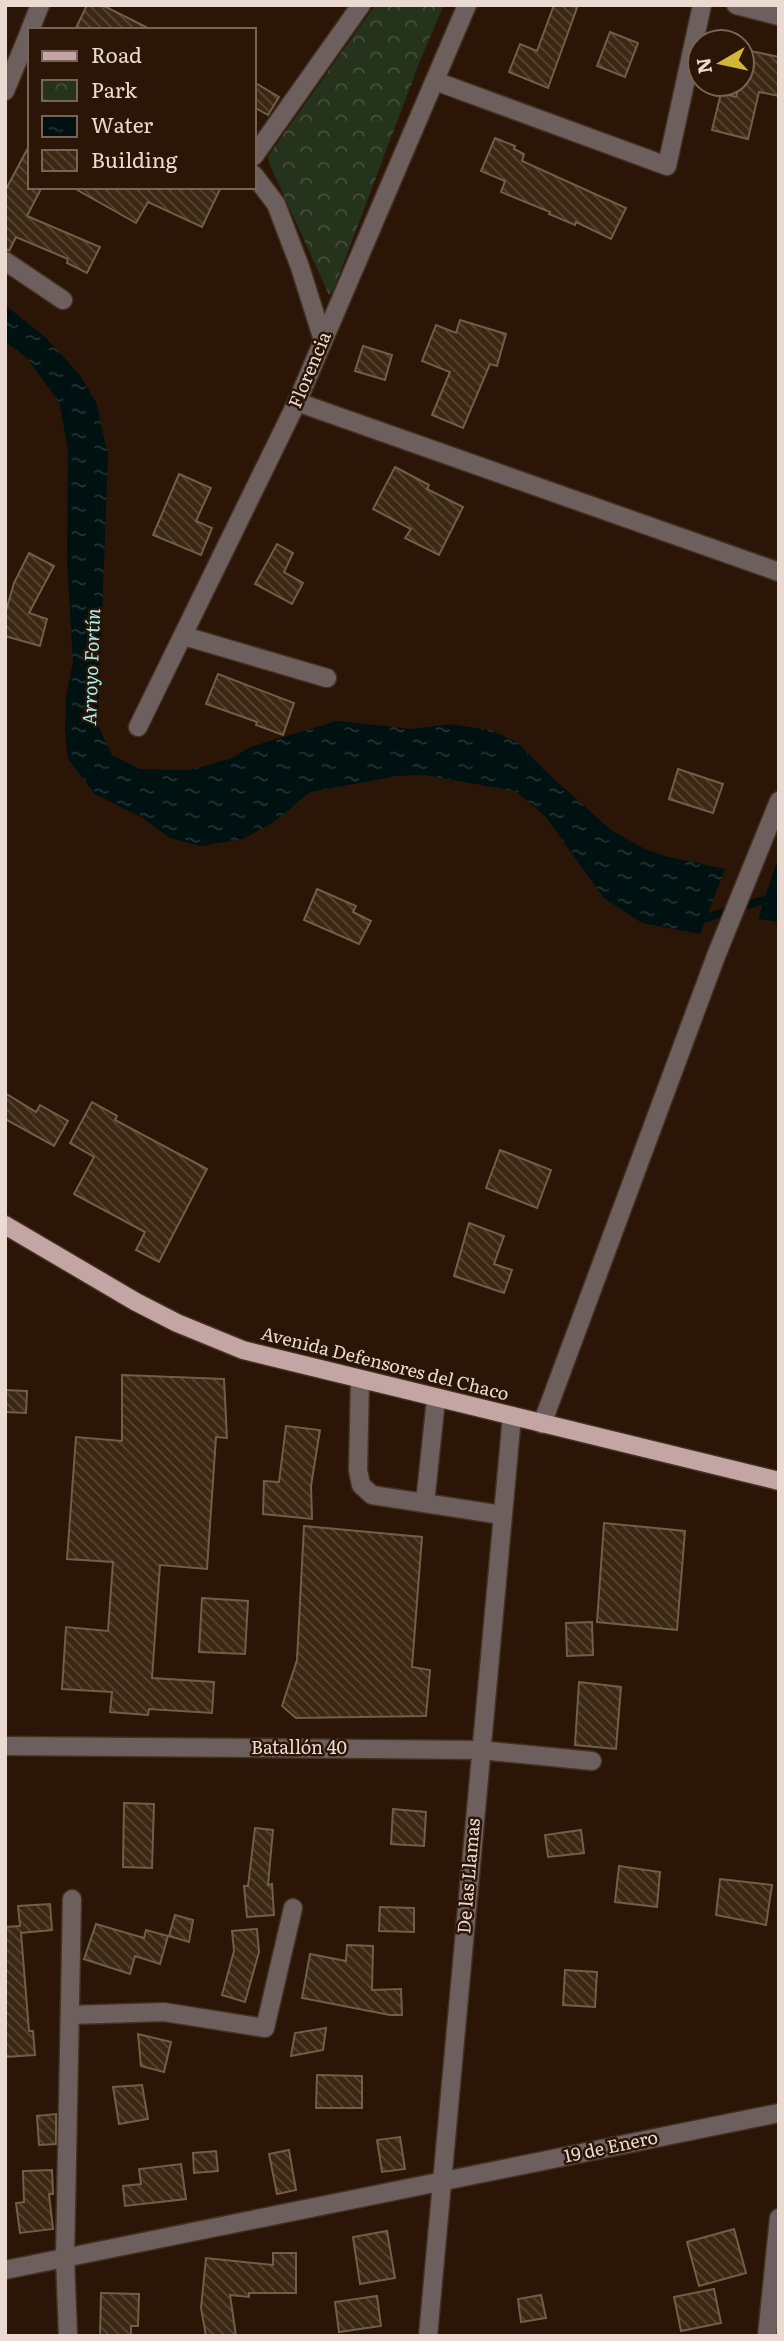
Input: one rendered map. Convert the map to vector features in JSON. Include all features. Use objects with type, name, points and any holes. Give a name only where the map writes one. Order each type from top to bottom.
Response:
[{"type":"main road","name":"Avenida Defensores del Chaco","points":[[5,1225],[136,1302],[177,1323],[243,1350],[779,1481]]},
{"type":"street","points":[[31,28],[40,5]]},
{"type":"street","points":[[256,153],[361,5]]},
{"type":"street","name":"Florencia","points":[[138,727],[297,402],[467,5]]},
{"type":"street","points":[[435,81],[667,166],[702,5]]},
{"type":"street","points":[[736,5],[779,16]]},
{"type":"street","points":[[5,91],[28,36]]},
{"type":"street","points":[[256,178],[276,204],[300,267],[323,340]]},
{"type":"street","points":[[5,261],[63,300]]},
{"type":"street","points":[[297,402],[779,572]]},
{"type":"street","points":[[184,636],[327,678]]},
{"type":"street","points":[[542,1424],[716,956],[779,801]]},
{"type":"street","points":[[360,1380],[358,1470],[361,1485],[372,1495],[502,1514]]},
{"type":"street","points":[[425,1503],[436,1399]]},
{"type":"street","name":"De las Llamas","points":[[428,2336],[512,1416]]},
{"type":"street","name":"Batallón 40","points":[[5,1746],[480,1750],[592,1762]]},
{"type":"street","points":[[68,2336],[65,2258],[72,1899]]},
{"type":"street","points":[[69,2015],[164,2012],[265,2028],[293,1908]]},
{"type":"street","name":"19 de Enero","points":[[5,2270],[779,2113]]},
{"type":"street","points":[[767,2336],[779,2218]]},
{"type":"green space","points":[[375,5],[444,5],[333,291],[329,295],[268,156]]},
{"type":"water","points":[[5,305],[45,337],[79,374],[96,402],[108,456],[98,726],[112,755],[139,769],[190,770],[232,758],[250,747],[337,721],[413,729],[450,724],[490,730],[517,742],[611,830],[664,856],[725,869],[700,934],[642,923],[604,898],[545,816],[515,791],[424,775],[397,776],[310,792],[274,822],[243,839],[201,846],[170,838],[143,818],[95,794],[68,759],[65,732],[66,696],[73,662],[67,561],[68,449],[59,402],[27,358],[5,341]]},
{"type":"water","points":[[779,863],[779,922],[758,919],[776,864]]},
{"type":"building","points":[[87,5],[102,5],[148,28],[76,28]]},
{"type":"building","points":[[554,5],[578,5],[548,88],[509,72],[520,44],[537,51]]},
{"type":"building","points":[[610,32],[638,43],[625,77],[597,66]]},
{"type":"building","points":[[756,52],[779,57],[779,96],[759,92],[748,139],[712,130],[720,98],[756,98]]},
{"type":"building","points":[[256,83],[279,97],[268,115],[256,108]]},
{"type":"building","points":[[495,138],[515,146],[514,149],[524,154],[522,161],[626,208],[611,239],[501,192],[505,181],[481,171]]},
{"type":"building","points":[[28,148],[28,189],[41,189],[27,216],[100,247],[87,273],[67,263],[68,259],[16,237],[9,251],[5,250],[5,191]]},
{"type":"building","points":[[76,189],[220,189],[202,227],[148,202],[136,223]]},
{"type":"building","points":[[460,320],[506,334],[497,366],[490,364],[463,428],[432,415],[450,372],[422,361],[436,325],[456,333]]},
{"type":"building","points":[[363,346],[392,355],[385,380],[355,371]]},
{"type":"building","points":[[395,467],[429,485],[427,489],[463,507],[439,555],[405,538],[411,529],[373,509]]},
{"type":"building","points":[[179,474],[211,488],[196,521],[212,528],[201,555],[153,535]]},
{"type":"building","points":[[277,544],[293,553],[284,572],[303,583],[292,604],[255,584]]},
{"type":"building","points":[[29,553],[54,566],[29,613],[47,619],[40,646],[5,636],[5,614],[14,583]]},
{"type":"building","points":[[218,674],[294,703],[283,735],[256,725],[257,722],[206,704]]},
{"type":"building","points":[[678,769],[723,784],[713,813],[669,799]]},
{"type":"building","points":[[317,889],[356,906],[353,912],[371,921],[359,944],[304,920]]},
{"type":"building","points":[[5,1093],[36,1112],[40,1105],[68,1121],[54,1146],[5,1119]]},
{"type":"building","points":[[92,1102],[117,1116],[115,1120],[207,1169],[159,1262],[136,1250],[145,1232],[74,1194],[94,1157],[70,1143]]},
{"type":"building","points":[[500,1150],[551,1170],[537,1208],[486,1188]]},
{"type":"building","points":[[469,1223],[504,1236],[494,1264],[512,1270],[504,1293],[454,1276]]},
{"type":"building","points":[[122,1375],[224,1379],[227,1438],[216,1437],[207,1569],[160,1565],[152,1678],[214,1682],[212,1713],[149,1709],[148,1715],[110,1712],[112,1692],[62,1689],[66,1627],[108,1631],[113,1562],[67,1559],[76,1437],[122,1441]]},
{"type":"building","points":[[5,1390],[27,1391],[26,1413],[5,1412]]},
{"type":"building","points":[[286,1426],[320,1430],[311,1486],[312,1519],[263,1514],[264,1481],[279,1482]]},
{"type":"building","points":[[604,1523],[685,1531],[677,1630],[597,1622]]},
{"type":"building","points":[[304,1526],[422,1537],[412,1667],[430,1670],[426,1716],[296,1718],[282,1706],[297,1660]]},
{"type":"building","points":[[202,1598],[248,1601],[245,1654],[199,1652]]},
{"type":"building","points":[[592,1622],[593,1655],[567,1656],[566,1623]]},
{"type":"building","points":[[579,1682],[621,1687],[616,1749],[575,1745]]},
{"type":"building","points":[[124,1803],[154,1804],[152,1868],[123,1867]]},
{"type":"building","points":[[393,1809],[426,1812],[424,1846],[391,1844]]},
{"type":"building","points":[[255,1828],[273,1830],[268,1885],[272,1884],[274,1915],[247,1917],[244,1886],[248,1886]]},
{"type":"building","points":[[581,1830],[584,1853],[548,1857],[545,1835]]},
{"type":"building","points":[[619,1866],[660,1872],[657,1907],[615,1902]]},
{"type":"building","points":[[720,1879],[772,1885],[766,1925],[716,1915]]},
{"type":"building","points":[[50,1904],[52,1930],[21,1933],[29,2031],[33,2031],[35,2055],[5,2057],[5,1927],[20,1926],[18,1906]]},
{"type":"building","points":[[380,1907],[414,1908],[414,1932],[379,1931]]},
{"type":"building","points":[[175,1915],[193,1920],[189,1942],[169,1936]]},
{"type":"building","points":[[96,1924],[144,1938],[146,1930],[168,1936],[160,1964],[135,1956],[130,1974],[84,1959]]},
{"type":"building","points":[[257,1929],[259,1952],[245,2002],[222,1995],[234,1951],[232,1931]]},
{"type":"building","points":[[347,1945],[373,1946],[372,1990],[401,1989],[402,2015],[302,1998],[310,1954],[346,1961]]},
{"type":"building","points":[[565,1970],[597,1972],[595,2007],[563,2005]]},
{"type":"building","points":[[326,2028],[323,2050],[291,2056],[295,2033]]},
{"type":"building","points":[[138,2034],[171,2042],[164,2072],[141,2066]]},
{"type":"building","points":[[317,2075],[362,2076],[362,2108],[316,2108]]},
{"type":"building","points":[[142,2085],[148,2119],[119,2124],[113,2087]]},
{"type":"building","points":[[56,2114],[56,2144],[39,2145],[37,2116]]},
{"type":"building","points":[[400,2137],[405,2169],[382,2172],[377,2140]]},
{"type":"building","points":[[289,2150],[296,2190],[277,2194],[269,2154]]},
{"type":"building","points":[[216,2151],[218,2171],[194,2173],[193,2153]]},
{"type":"building","points":[[181,2164],[186,2199],[125,2206],[123,2186],[141,2184],[139,2169]]},
{"type":"building","points":[[52,2170],[53,2194],[49,2194],[53,2229],[20,2233],[16,2203],[24,2202],[23,2171]]},
{"type":"building","points":[[734,2229],[746,2273],[699,2286],[687,2242]]},
{"type":"building","points":[[387,2231],[395,2278],[360,2284],[353,2237]]},
{"type":"building","points":[[273,2253],[296,2253],[296,2293],[249,2293],[249,2297],[230,2295],[236,2336],[206,2336],[201,2308],[206,2258],[273,2265]]},
{"type":"building","points":[[714,2289],[721,2323],[681,2331],[674,2297]]},
{"type":"building","points":[[101,2293],[139,2294],[138,2326],[131,2326],[131,2336],[100,2336]]},
{"type":"building","points":[[541,2295],[546,2318],[521,2322],[518,2299]]},
{"type":"building","points":[[377,2296],[381,2326],[339,2332],[335,2302]]},
{"type":"waterway","name":"Arroyo Fortín","points":[[696,921],[779,895]]}]
